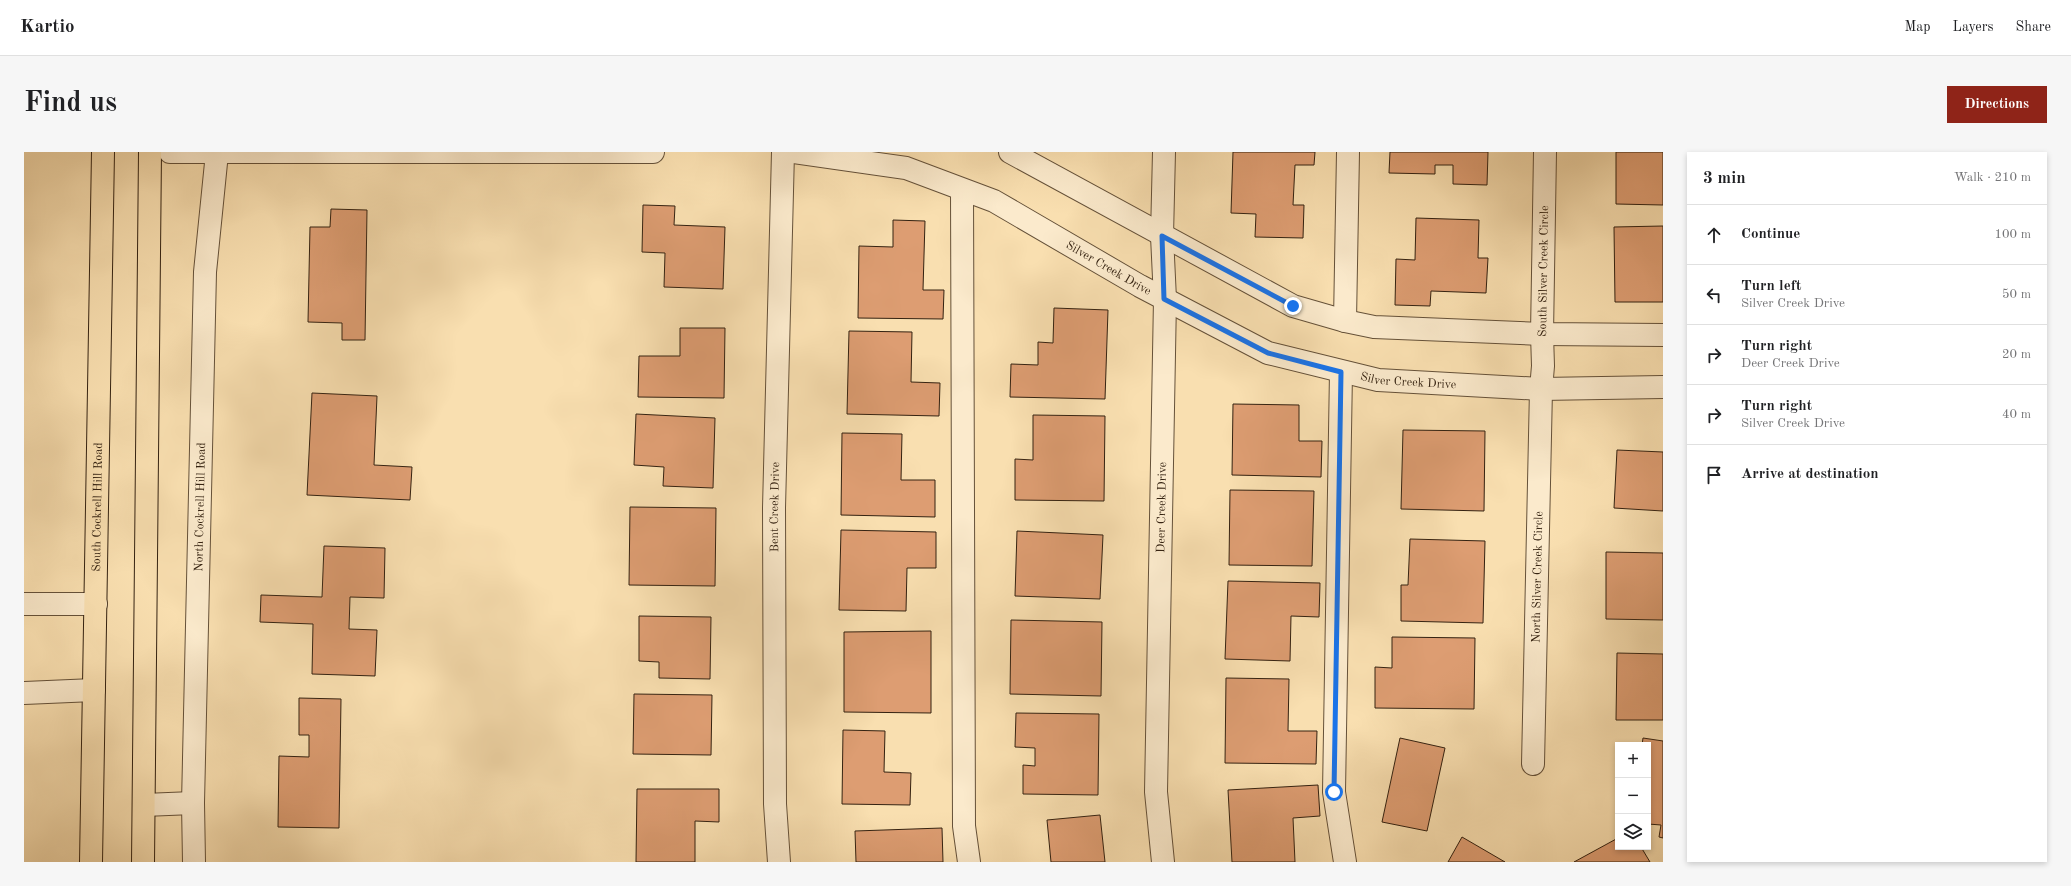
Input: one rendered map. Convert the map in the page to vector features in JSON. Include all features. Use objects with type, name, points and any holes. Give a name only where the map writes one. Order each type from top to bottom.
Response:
[{"type":"main road","name":"South Cockrell Hill Road","points":[[91,862],[103,152]]},
{"type":"main road","points":[[143,862],[150,152]]},
{"type":"street","points":[[170,152],[653,152]]},
{"type":"street","name":"Bent Creek Drive","points":[[779,862],[775,804],[774,508],[783,152]]},
{"type":"street","name":"Silver Creek Drive","points":[[794,152],[906,168],[994,201],[1164,299],[1268,353],[1378,380],[1541,389],[1663,387]]},
{"type":"street","points":[[1010,152],[1293,306],[1345,321],[1374,327],[1542,334],[1663,335]]},
{"type":"street","name":"Deer Creek Drive","points":[[1163,862],[1156,792],[1164,299],[1162,236],[1164,152]]},
{"type":"street","points":[[1345,321],[1348,152]]},
{"type":"street","name":"South Silver Creek Circle","points":[[1541,389],[1543,366],[1542,334],[1545,152]]},
{"type":"street","name":"North Cockrell Hill Road","points":[[194,862],[205,272],[217,153]]},
{"type":"street","points":[[962,190],[964,826],[969,862]]},
{"type":"street","points":[[1341,372],[1334,792],[1345,862]]},
{"type":"street","name":"North Silver Creek Circle","points":[[1533,764],[1541,389]]},
{"type":"street","points":[[24,604],[96,604]]},
{"type":"street","points":[[24,693],[94,690]]},
{"type":"street","points":[[144,805],[194,803]]},
{"type":"building","points":[[1233,152],[1315,152],[1314,165],[1295,165],[1293,205],[1304,205],[1303,238],[1255,237],[1256,214],[1231,213]]},
{"type":"building","points":[[1390,152],[1488,152],[1487,185],[1453,184],[1453,165],[1435,165],[1435,174],[1389,173]]},
{"type":"building","points":[[1616,152],[1663,152],[1663,205],[1616,204]]},
{"type":"building","points":[[643,205],[675,206],[674,225],[725,227],[723,289],[664,287],[665,253],[642,252]]},
{"type":"building","points":[[331,209],[367,210],[365,340],[342,340],[342,323],[308,322],[310,227],[330,227]]},
{"type":"building","points":[[1416,218],[1479,220],[1478,258],[1488,258],[1486,293],[1431,291],[1430,306],[1395,305],[1396,259],[1415,260]]},
{"type":"building","points":[[893,220],[925,221],[923,290],[944,290],[943,319],[858,318],[859,246],[893,247]]},
{"type":"building","points":[[1663,226],[1663,302],[1615,302],[1614,227]]},
{"type":"building","points":[[1054,308],[1108,310],[1105,399],[1010,397],[1011,364],[1038,365],[1038,342],[1053,343]]},
{"type":"building","points":[[680,328],[725,328],[724,398],[638,397],[639,356],[680,356]]},
{"type":"building","points":[[849,331],[912,332],[911,382],[940,383],[939,416],[847,414]]},
{"type":"building","points":[[312,393],[377,396],[374,465],[412,467],[410,500],[307,495]]},
{"type":"building","points":[[1233,404],[1299,405],[1299,441],[1322,441],[1321,477],[1232,475]]},
{"type":"building","points":[[636,414],[715,418],[713,488],[663,486],[664,467],[634,465]]},
{"type":"building","points":[[1033,415],[1105,416],[1104,501],[1015,500],[1015,459],[1033,460]]},
{"type":"building","points":[[1403,430],[1485,431],[1484,511],[1401,509]]},
{"type":"building","points":[[842,433],[902,434],[901,480],[935,480],[935,517],[841,515]]},
{"type":"building","points":[[1617,450],[1663,452],[1663,511],[1614,508]]},
{"type":"building","points":[[1230,490],[1314,491],[1312,566],[1229,565]]},
{"type":"building","points":[[630,507],[716,508],[715,586],[629,585]]},
{"type":"building","points":[[841,530],[936,532],[936,568],[907,568],[906,611],[839,610]]},
{"type":"building","points":[[1017,531],[1103,535],[1100,599],[1015,596]]},
{"type":"building","points":[[1410,539],[1485,541],[1483,623],[1401,621],[1401,585],[1408,585]]},
{"type":"building","points":[[324,546],[385,548],[384,598],[350,597],[349,629],[377,630],[375,676],[312,674],[313,624],[260,622],[261,595],[322,597]]},
{"type":"building","points":[[1606,552],[1663,553],[1663,620],[1606,619]]},
{"type":"building","points":[[1228,581],[1320,583],[1319,617],[1291,616],[1290,661],[1225,659]]},
{"type":"building","points":[[639,616],[711,617],[710,679],[659,678],[659,662],[639,661]]},
{"type":"building","points":[[1011,620],[1102,622],[1101,696],[1010,694]]},
{"type":"building","points":[[931,631],[931,713],[844,712],[844,632]]},
{"type":"building","points":[[1392,637],[1475,638],[1474,709],[1375,708],[1375,667],[1392,668]]},
{"type":"building","points":[[1617,653],[1663,654],[1663,720],[1616,720]]},
{"type":"building","points":[[1226,678],[1289,679],[1288,731],[1317,731],[1316,764],[1225,763]]},
{"type":"building","points":[[634,694],[712,695],[711,755],[633,754]]},
{"type":"building","points":[[299,698],[341,699],[339,828],[278,827],[279,756],[309,757],[309,735],[299,735]]},
{"type":"building","points":[[1016,713],[1099,714],[1098,795],[1023,794],[1023,765],[1035,766],[1035,748],[1015,747]]},
{"type":"building","points":[[843,730],[885,731],[884,772],[911,773],[910,805],[842,804]]},
{"type":"building","points":[[1400,738],[1445,748],[1427,831],[1382,822]]},
{"type":"building","points":[[1643,738],[1663,741],[1663,838],[1659,837],[1661,825],[1651,824],[1651,742],[1642,742]]},
{"type":"building","points":[[1318,785],[1320,816],[1293,818],[1295,862],[1232,862],[1228,790]]},
{"type":"building","points":[[637,789],[719,789],[719,822],[695,821],[695,862],[636,862]]},
{"type":"building","points":[[1100,815],[1105,862],[1051,862],[1047,820]]},
{"type":"building","points":[[942,828],[943,862],[856,862],[855,831]]},
{"type":"building","points":[[1462,837],[1505,862],[1448,862]]},
{"type":"building","points":[[1615,840],[1615,850],[1643,850],[1650,862],[1574,862]]},
{"type":"route","points":[[1293,306],[1162,236],[1164,299],[1268,353],[1341,372],[1334,792]]}]
